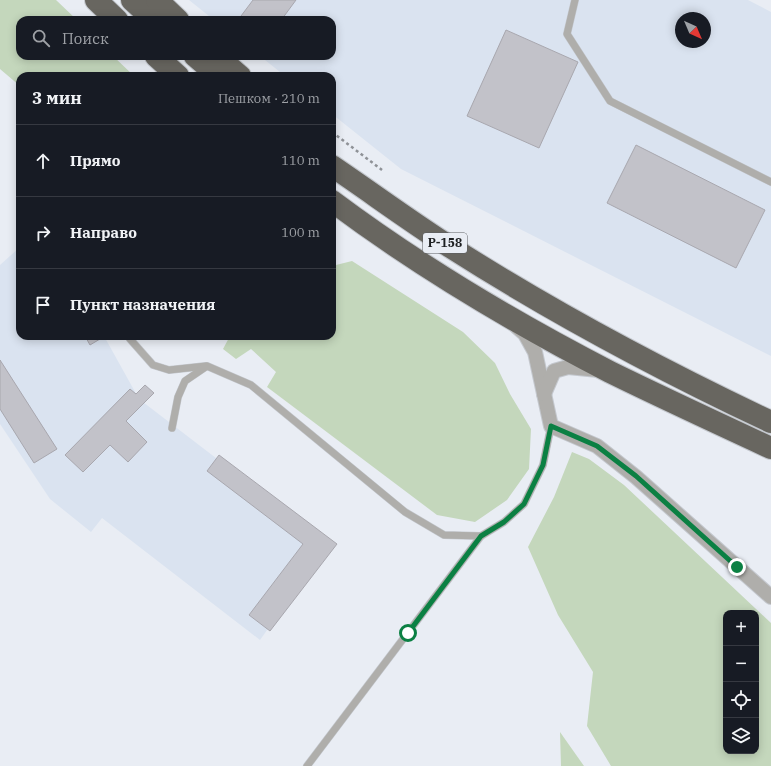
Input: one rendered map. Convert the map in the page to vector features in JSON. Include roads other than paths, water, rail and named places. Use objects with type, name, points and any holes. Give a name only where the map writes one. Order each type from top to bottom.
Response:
[{"type":"highway","points":[[96,0],[113,16]]},
{"type":"highway","points":[[132,0],[150,16]]},
{"type":"highway","points":[[157,0],[174,16]]},
{"type":"highway","points":[[160,60],[174,72]]},
{"type":"highway","points":[[200,60],[213,72]]},
{"type":"highway","points":[[222,60],[235,72]]},
{"type":"highway","points":[[336,153],[408,208],[451,247]]},
{"type":"highway","name":"Р-158","points":[[336,169],[451,247],[562,315],[682,380],[771,422]]},
{"type":"highway","name":"Р-158","points":[[336,204],[438,275],[501,312],[610,372],[771,448]]},
{"type":"street","points":[[501,312],[525,334],[536,352],[551,426],[597,446],[636,476],[771,597]]},
{"type":"street","points":[[544,394],[554,371],[568,367],[610,372]]},
{"type":"lane","points":[[575,0],[567,34],[610,101],[771,182]]},
{"type":"lane","points":[[131,340],[153,365],[169,370],[207,366],[250,385],[405,512],[444,534],[481,536]]},
{"type":"lane","points":[[172,428],[178,397],[185,381],[207,366]]},
{"type":"lane","points":[[306,766],[481,536],[504,522],[524,504],[543,465],[551,426]]}]
